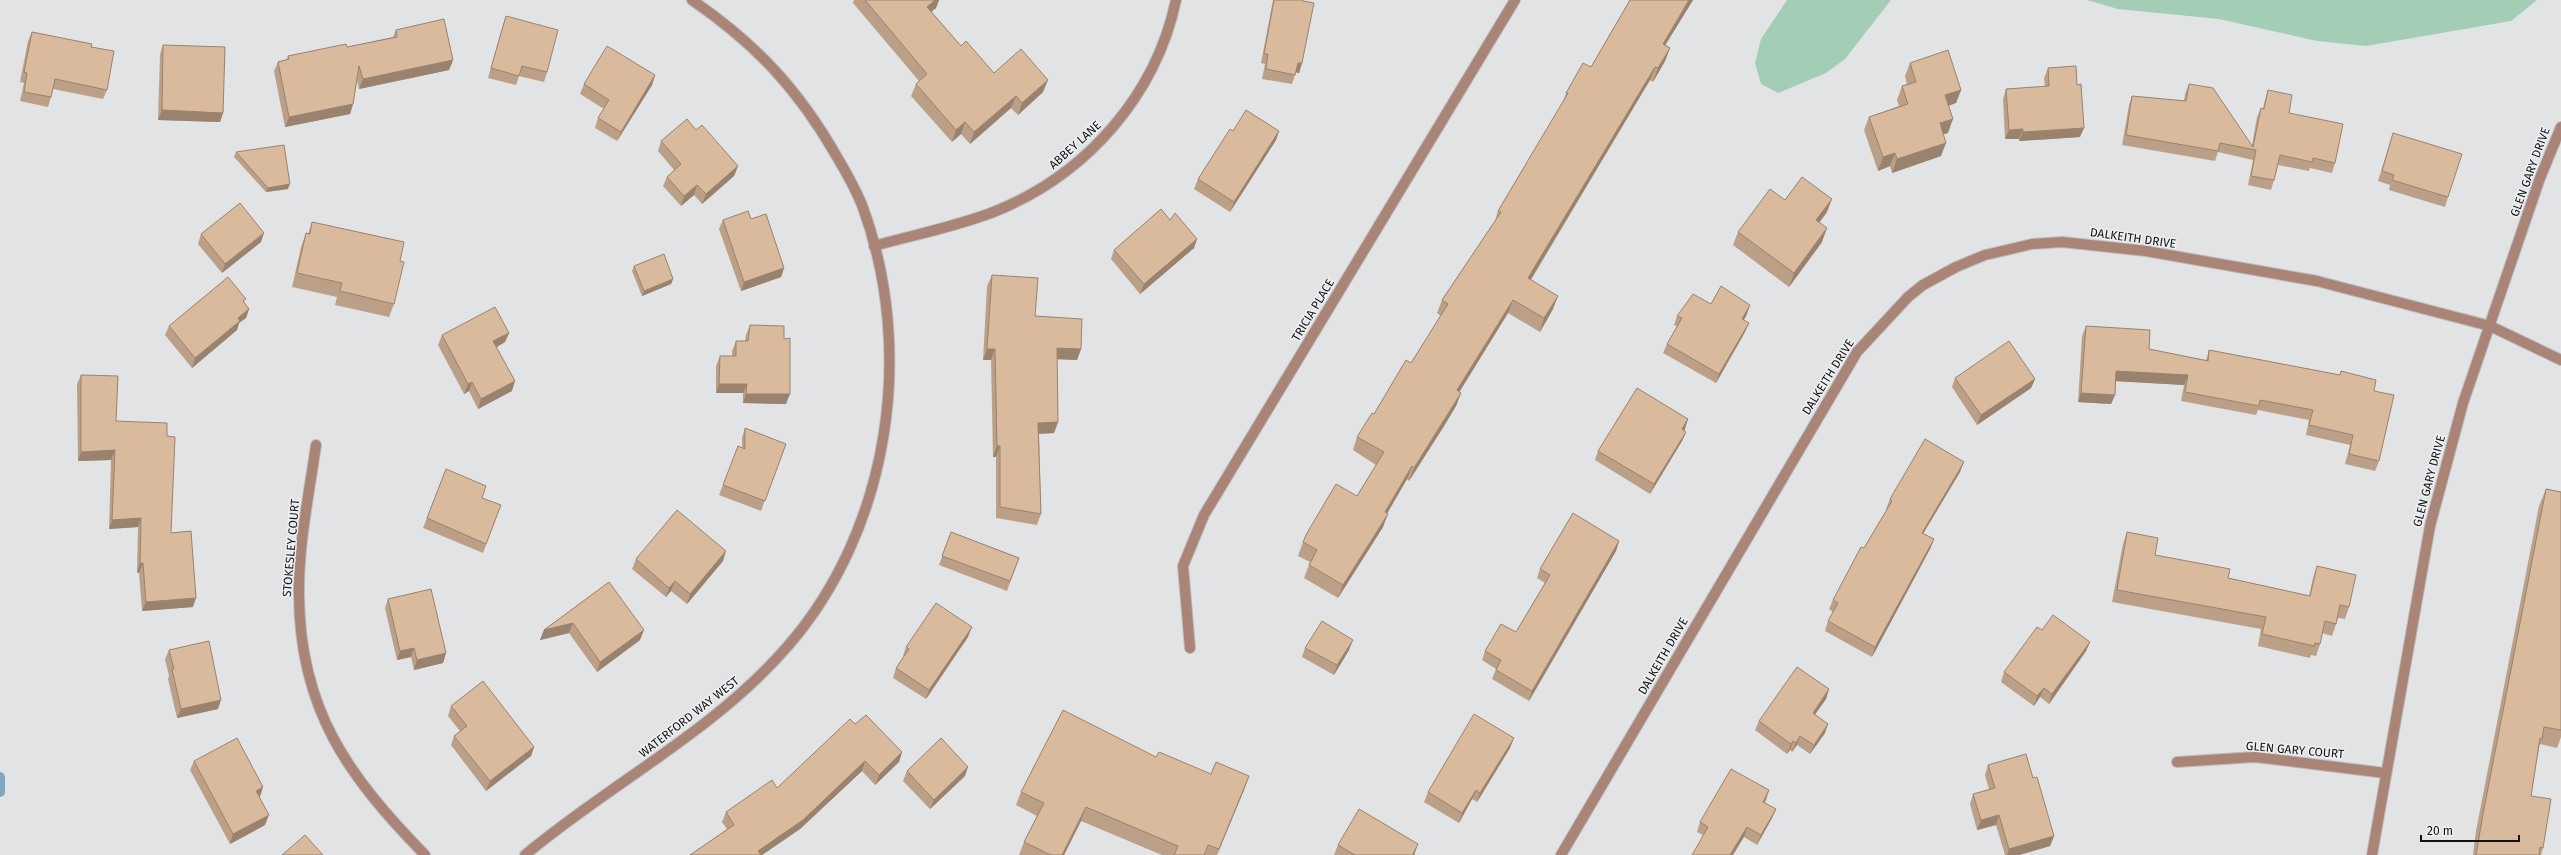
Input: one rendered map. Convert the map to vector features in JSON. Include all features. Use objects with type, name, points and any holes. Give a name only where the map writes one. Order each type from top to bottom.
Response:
[{"type":"street","name":"WATERFORD WAY WEST","points":[[525,855],[702,726],[748,688],[788,646],[826,594],[854,539],[878,471],[884,440],[890,389],[887,307],[874,246],[862,204],[815,117],[787,83],[752,46],[692,0]]},
{"type":"street","name":"ABBEY LANE","points":[[874,246],[996,211],[1050,184],[1085,157],[1116,125],[1148,79],[1172,19],[1176,0]]},
{"type":"street","name":"TRICIA PLACE","points":[[1190,648],[1183,566],[1204,515],[1515,0]]},
{"type":"street","name":"GLEN GARY DRIVE","points":[[2372,855],[2430,526],[2463,403],[2540,178],[2561,127]]},
{"type":"street","name":"DALKEITH DRIVE","points":[[1561,855],[1857,352],[1908,297],[1923,285],[1956,267],[1985,255],[2032,244],[2062,242],[2146,251],[2317,281],[2490,326],[2561,360]]},
{"type":"street","name":"STOKESLEY COURT","points":[[316,445],[299,595],[302,648],[311,688],[331,738],[350,767],[381,807],[425,855]]},
{"type":"street","name":"GLEN GARY COURT","points":[[2177,762],[2255,757],[2386,773]]},
{"type":"green space","points":[[1787,0],[1891,0],[1845,59],[1826,73],[1778,93],[1761,84],[1755,63],[1761,39]]},
{"type":"green space","points":[[2087,0],[2537,0],[2511,21],[2366,46],[2317,41],[2219,19],[2118,9]]},
{"type":"building","points":[[865,0],[935,0],[927,7],[961,46],[966,41],[994,73],[1021,49],[1048,80],[1022,103],[1016,96],[974,132],[965,122],[956,130],[916,84],[927,74]]},
{"type":"building","points":[[1274,0],[1303,0],[1314,3],[1302,63],[1298,63],[1295,75],[1266,69],[1268,54],[1264,54]]},
{"type":"building","points":[[1630,0],[1689,0],[1663,44],[1670,48],[1658,68],[1655,67],[1528,278],[1558,296],[1544,318],[1513,300],[1457,390],[1461,393],[1414,468],[1412,466],[1385,512],[1388,514],[1343,585],[1309,565],[1317,550],[1303,542],[1307,533],[1336,484],[1357,496],[1384,452],[1357,437],[1372,413],[1374,414],[1406,360],[1411,363],[1448,304],[1442,300],[1501,212],[1498,211],[1568,93],[1566,93],[1583,63],[1591,67]]},
{"type":"building","points":[[506,16],[558,30],[547,72],[522,66],[519,76],[491,68]]},
{"type":"building","points":[[444,19],[453,60],[363,79],[359,66],[353,104],[289,117],[278,62],[289,59],[288,56],[346,44],[347,47],[397,37],[396,30]]},
{"type":"building","points":[[32,32],[92,44],[91,47],[114,51],[107,90],[55,79],[51,97],[24,92],[27,73],[24,72]]},
{"type":"building","points":[[163,45],[225,47],[223,113],[162,110]]},
{"type":"building","points":[[607,46],[655,75],[621,132],[598,118],[609,100],[584,84]]},
{"type":"building","points":[[1948,50],[1961,90],[1945,95],[1953,119],[1940,123],[1946,143],[1897,159],[1895,153],[1883,157],[1869,117],[1908,104],[1902,86],[1916,82],[1910,63]]},
{"type":"building","points":[[2076,66],[2077,85],[2081,84],[2084,128],[2023,132],[2023,129],[2009,130],[2006,89],[2049,86],[2048,68]]},
{"type":"building","points":[[2189,84],[2213,88],[2253,147],[2261,108],[2264,109],[2268,90],[2292,95],[2289,113],[2343,124],[2335,163],[2313,158],[2312,162],[2280,155],[2274,180],[2251,176],[2256,150],[2220,143],[2218,151],[2126,135],[2132,96],[2186,101]]},
{"type":"building","points":[[1246,110],[1279,131],[1234,202],[1198,179],[1230,129],[1233,131]]},
{"type":"building","points":[[687,119],[696,130],[702,125],[738,166],[706,194],[697,185],[684,196],[667,177],[681,164],[661,141]]},
{"type":"building","points":[[2393,133],[2462,154],[2448,197],[2392,180],[2394,175],[2382,171]]},
{"type":"building","points":[[284,145],[290,184],[268,188],[236,152]]},
{"type":"building","points":[[1802,177],[1832,199],[1816,220],[1827,228],[1794,273],[1738,232],[1770,189],[1785,200]]},
{"type":"building","points":[[240,203],[264,233],[225,264],[201,234]]},
{"type":"building","points":[[1161,209],[1170,220],[1175,213],[1197,239],[1144,284],[1114,250]]},
{"type":"building","points":[[748,211],[751,219],[766,214],[784,268],[744,282],[723,220]]},
{"type":"building","points":[[312,222],[404,242],[400,261],[404,262],[394,304],[340,291],[342,283],[297,273],[306,233],[310,234]]},
{"type":"building","points":[[664,254],[673,279],[644,291],[634,266]]},
{"type":"building","points":[[992,275],[1038,278],[1035,316],[1082,319],[1081,349],[1057,348],[1058,422],[1038,423],[1041,514],[1000,507],[1000,446],[997,446],[995,349],[987,349]]},
{"type":"building","points":[[228,277],[246,299],[243,301],[249,309],[238,318],[240,321],[195,358],[169,326]]},
{"type":"building","points":[[1721,286],[1750,305],[1742,319],[1749,323],[1719,374],[1667,344],[1682,318],[1677,316],[1693,294],[1711,304]]},
{"type":"building","points":[[495,307],[509,333],[493,341],[515,381],[481,399],[472,382],[468,384],[442,335]]},
{"type":"building","points":[[750,325],[784,326],[784,339],[790,338],[790,394],[746,394],[747,384],[719,384],[720,356],[736,356],[736,341],[748,341]]},
{"type":"building","points":[[2086,326],[2150,330],[2149,349],[2208,361],[2209,350],[2340,375],[2341,371],[2376,380],[2374,391],[2394,395],[2379,461],[2349,454],[2353,435],[2309,425],[2313,410],[2260,400],[2259,406],[2185,392],[2188,375],[2116,371],[2115,395],[2081,393]]},
{"type":"building","points":[[2009,341],[2035,379],[1981,415],[1955,378]]},
{"type":"building","points":[[81,375],[118,376],[116,421],[167,423],[167,436],[175,437],[171,533],[191,531],[196,598],[146,602],[143,563],[140,563],[141,518],[112,520],[115,450],[81,452]]},
{"type":"building","points":[[1637,388],[1688,419],[1682,429],[1686,432],[1654,484],[1598,451]]},
{"type":"building","points":[[745,428],[786,444],[765,501],[723,485],[738,446],[745,449]]},
{"type":"building","points":[[1925,439],[1964,462],[1922,533],[1934,539],[1875,647],[1828,621],[1838,603],[1833,600],[1861,547],[1864,548],[1892,501],[1890,499]]},
{"type":"building","points":[[446,469],[486,486],[482,498],[501,505],[486,544],[427,518]]},
{"type":"building","points":[[2546,489],[2561,492],[2561,730],[2544,727],[2542,739],[2540,738],[2531,796],[2551,799],[2543,848],[2540,847],[2539,855],[2476,855],[2483,814]]},
{"type":"building","points":[[677,510],[726,551],[690,594],[675,581],[669,588],[636,559]]},
{"type":"building","points":[[1573,513],[1619,541],[1532,691],[1496,670],[1501,660],[1485,651],[1501,624],[1516,632],[1550,575],[1540,569]]},
{"type":"building","points":[[951,532],[1019,558],[1010,581],[942,556]]},
{"type":"building","points":[[2127,532],[2158,538],[2155,555],[2230,569],[2228,578],[2310,596],[2317,566],[2356,575],[2349,607],[2340,605],[2336,624],[2325,621],[2320,644],[2315,643],[2314,646],[2262,634],[2266,617],[2117,590]]},
{"type":"building","points":[[609,582],[644,630],[600,662],[573,623],[544,630]]},
{"type":"building","points":[[431,589],[446,653],[417,660],[414,648],[400,651],[388,599]]},
{"type":"building","points":[[936,603],[972,627],[929,690],[896,668],[909,649],[906,647]]},
{"type":"building","points":[[2053,615],[2090,642],[2052,694],[2044,688],[2037,696],[2004,672],[2037,627],[2042,630]]},
{"type":"building","points":[[1322,621],[1353,640],[1337,665],[1305,648]]},
{"type":"building","points":[[209,641],[221,700],[181,709],[169,650]]},
{"type":"building","points":[[1797,667],[1829,689],[1813,713],[1828,724],[1814,745],[1800,736],[1796,743],[1793,741],[1791,744],[1759,721]]},
{"type":"building","points":[[483,681],[534,747],[490,781],[454,736],[467,726],[451,706]]},
{"type":"building","points":[[1063,710],[1156,757],[1159,752],[1211,774],[1216,762],[1249,776],[1219,849],[1208,845],[1204,855],[1174,855],[1178,846],[1086,807],[1062,855],[1051,855],[1024,842],[1044,803],[1021,792]]},
{"type":"building","points":[[1474,714],[1514,738],[1480,793],[1476,790],[1462,813],[1428,792]]},
{"type":"building","points":[[866,715],[902,752],[879,775],[865,761],[803,820],[758,851],[761,855],[690,855],[734,825],[726,812],[772,780],[777,788],[850,719],[855,724]]},
{"type":"building","points":[[237,738],[263,787],[256,791],[269,815],[233,834],[194,761]]},
{"type":"building","points":[[941,738],[968,767],[934,800],[907,771]]},
{"type":"building","points":[[2026,754],[2033,778],[2037,777],[2054,836],[2009,849],[1999,815],[1981,820],[1973,794],[1995,788],[1988,765]]},
{"type":"building","points":[[1731,769],[1769,790],[1763,802],[1776,809],[1761,835],[1747,827],[1730,855],[1692,855],[1708,827],[1700,822]]},
{"type":"building","points":[[1359,809],[1418,844],[1413,854],[1415,855],[1355,855],[1338,845]]},
{"type":"building","points":[[305,835],[323,855],[282,855]]},
{"type":"waterway","points":[[0,777],[0,792]]}]
